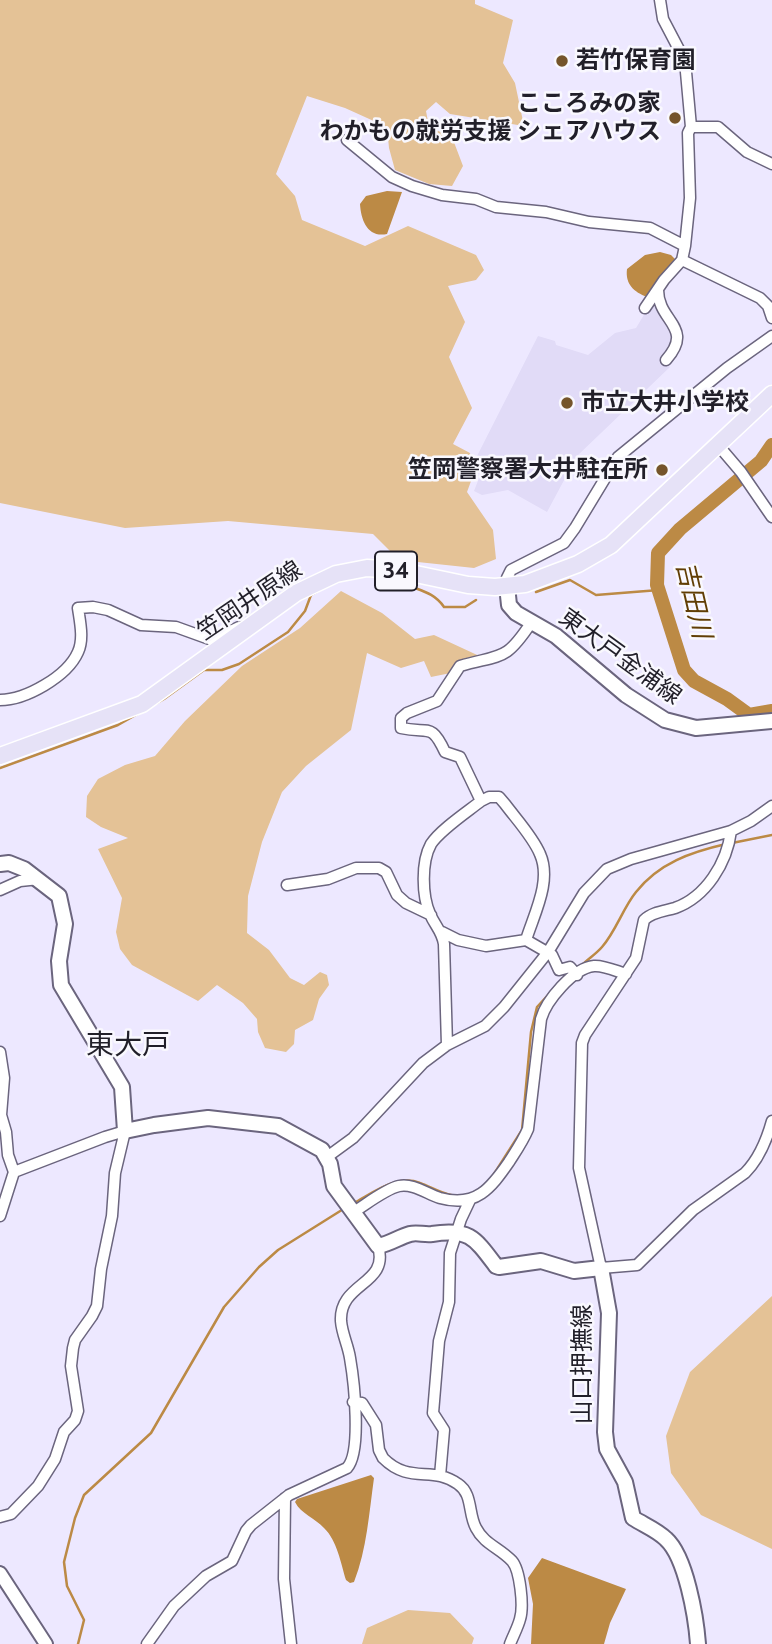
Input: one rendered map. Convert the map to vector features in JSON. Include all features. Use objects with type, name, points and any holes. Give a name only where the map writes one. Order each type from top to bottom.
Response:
[{"type":"main road","name":"笠岡井原線","points":[[0,757],[142,704],[309,585],[352,570],[396,570],[468,586],[507,586],[551,576],[578,564],[611,545],[772,394]]},
{"type":"main road","name":"東大戸金浦線","points":[[507,586],[511,609],[556,636],[626,695],[675,724],[710,727],[772,721]]},
{"type":"main road","points":[[0,864],[17,865],[40,879],[59,896],[65,914],[59,961],[61,985],[122,1087],[125,1131],[208,1118],[278,1126],[322,1150],[327,1157],[334,1186],[378,1246],[416,1233],[428,1235],[457,1232]]},
{"type":"main road","name":"山口押撫線","points":[[457,1232],[476,1240],[499,1267],[541,1261],[574,1271],[601,1268],[609,1313],[605,1432],[607,1449],[625,1482],[633,1518],[657,1532],[675,1550],[692,1605],[698,1644]]},
{"type":"street","points":[[645,308],[682,260],[690,198],[688,133],[691,127],[685,61],[663,19],[660,0]]},
{"type":"street","points":[[691,127],[718,127],[747,152],[772,164]]},
{"type":"street","points":[[347,140],[391,177],[412,186],[442,195],[475,199],[496,208],[546,212],[589,222],[650,228],[685,246]]},
{"type":"street","points":[[682,260],[760,298],[768,306],[772,318]]},
{"type":"street","points":[[657,290],[659,303],[677,334],[675,350],[666,360]]},
{"type":"street","points":[[507,586],[511,570],[567,540],[618,457],[701,388],[772,335]]},
{"type":"street","points":[[718,445],[744,475],[772,517]]},
{"type":"street","points":[[0,700],[12,700],[47,684],[72,662],[78,653],[80,642],[78,608],[108,610],[141,625],[176,627],[212,640],[240,626],[250,626]]},
{"type":"street","points":[[481,801],[460,757],[445,752],[437,734],[432,731],[401,728],[401,718],[437,701],[460,666],[509,652],[531,622]]},
{"type":"street","points":[[526,940],[540,898],[543,862],[540,852],[499,797],[489,797],[432,842],[424,885],[430,915],[442,932],[458,940],[486,946],[526,940],[555,959],[559,970],[570,967],[575,973]]},
{"type":"street","points":[[327,1157],[353,1138],[414,1072],[447,1045],[485,1026],[504,1007],[548,953],[584,893],[607,869],[631,859],[729,839],[772,806]]},
{"type":"street","points":[[729,839],[719,870],[697,893],[680,906],[648,915],[644,919],[639,950],[626,974],[584,1035],[579,1168],[601,1268],[637,1265],[693,1210],[745,1173],[756,1159],[772,1121]]},
{"type":"street","points":[[287,886],[328,879],[356,868],[379,868],[386,872],[397,895],[406,903],[430,915]]},
{"type":"street","points":[[0,891],[20,881],[40,879]]},
{"type":"street","points":[[442,932],[446,967],[447,1045]]},
{"type":"street","points":[[349,1209],[398,1186],[419,1189],[451,1200],[470,1200],[485,1193],[524,1140],[531,1115],[544,1008],[575,973],[594,966],[626,974]]},
{"type":"street","points":[[0,1052],[4,1078],[1,1115],[6,1132],[4,1155],[14,1172],[0,1216]]},
{"type":"street","points":[[14,1172],[125,1131]]},
{"type":"street","points":[[0,1517],[11,1514],[38,1486],[55,1459],[64,1432],[75,1420],[78,1411],[71,1366],[73,1348],[75,1340],[97,1306],[101,1269],[112,1216],[115,1173],[125,1131]]},
{"type":"street","points":[[440,1476],[444,1430],[433,1413],[439,1341],[449,1302],[449,1263],[457,1232],[470,1200]]},
{"type":"street","points":[[147,1644],[169,1611],[206,1576],[229,1565],[246,1531],[285,1498],[347,1468],[351,1463],[355,1433],[350,1358],[341,1319],[346,1299],[373,1277],[379,1266],[381,1256],[378,1246]]},
{"type":"street","points":[[353,1402],[362,1403],[373,1417],[383,1458],[405,1473],[440,1476],[457,1483],[464,1489],[479,1534],[514,1563],[522,1605],[521,1617],[510,1644]]},
{"type":"street","points":[[285,1498],[284,1579],[292,1644]]},
{"type":"street","points":[[0,1573],[46,1644]]},
{"type":"shaded area","points":[[0,0],[475,0],[475,4],[513,20],[503,63],[515,83],[524,126],[450,114],[436,102],[426,111],[429,127],[452,137],[463,166],[452,186],[429,184],[395,170],[387,127],[345,108],[307,96],[276,174],[295,196],[302,220],[365,246],[408,226],[476,255],[484,270],[476,280],[448,286],[465,322],[449,357],[472,408],[453,444],[470,453],[474,473],[467,492],[493,530],[496,559],[474,568],[399,560],[373,534],[228,521],[125,528],[0,503]]},
{"type":"shaded area","points":[[387,191],[402,192],[387,234],[380,235],[367,227],[360,204],[366,196]]},
{"type":"shaded area","points":[[660,252],[671,255],[677,261],[647,297],[631,287],[627,279],[627,269],[645,255]]},
{"type":"shaded area","points":[[653,300],[674,332],[675,341],[663,360],[670,367],[577,456],[547,512],[508,490],[482,495],[474,491],[483,468],[477,465],[477,456],[538,336],[588,355],[615,333],[636,328]]},
{"type":"shaded area","points":[[341,591],[382,613],[415,639],[434,635],[488,660],[480,667],[431,677],[424,661],[401,668],[367,653],[351,730],[306,766],[282,792],[262,842],[248,896],[247,933],[269,950],[290,978],[304,985],[320,972],[327,975],[329,985],[319,999],[313,1020],[295,1030],[294,1044],[286,1052],[265,1048],[258,1032],[257,1019],[243,1003],[217,985],[198,1001],[132,965],[120,949],[116,932],[122,898],[98,849],[128,838],[101,827],[86,817],[87,796],[98,779],[125,765],[155,756],[185,721],[242,666],[300,628]]},
{"type":"shaded area","points":[[772,1296],[772,1549],[701,1515],[671,1473],[666,1436],[690,1372]]},
{"type":"shaded area","points":[[371,1475],[374,1478],[365,1544],[354,1582],[350,1583],[346,1580],[338,1552],[328,1533],[295,1502],[297,1499]]},
{"type":"shaded area","points":[[542,1558],[626,1589],[610,1623],[604,1644],[531,1644],[533,1604],[528,1578]]},
{"type":"shaded area","points":[[408,1610],[450,1613],[474,1638],[472,1644],[362,1644],[367,1628]]},
{"type":"waterway","name":"吉田川","points":[[772,445],[761,461],[680,529],[658,553],[657,585],[684,670],[694,681],[749,715],[772,711]]},
{"type":"waterway","points":[[395,578],[433,596],[444,607],[465,607],[476,600]]},
{"type":"waterway","points":[[536,592],[570,580],[596,595],[659,590]]},
{"type":"waterway","points":[[0,768],[118,725],[164,699],[204,670],[222,670],[239,664],[288,632],[305,611],[311,595],[318,591]]},
{"type":"waterway","points":[[732,843],[772,835]]},
{"type":"waterway","points":[[582,965],[602,947],[631,898],[655,873],[688,855],[726,844]]},
{"type":"waterway","points":[[494,1174],[522,1130],[531,1032],[537,1007],[560,982]]},
{"type":"waterway","points":[[354,1203],[394,1182],[403,1181],[420,1183],[451,1195]]},
{"type":"waterway","points":[[78,1644],[84,1620],[67,1586],[64,1562],[84,1495],[151,1433],[224,1307],[259,1267],[278,1250],[345,1208]]},
{"type":"place","name":"若竹保育園","points":[[562,61]]},
{"type":"place","name":"こころみの家 わかもの就労支援 シェアハウス","points":[[675,118]]},
{"type":"place","name":"市立大井小学校","points":[[567,403]]},
{"type":"place","name":"笠岡警察署大井駐在所","points":[[662,470]]},
{"type":"district","name":"東大戸","points":[[128,1046]]}]
